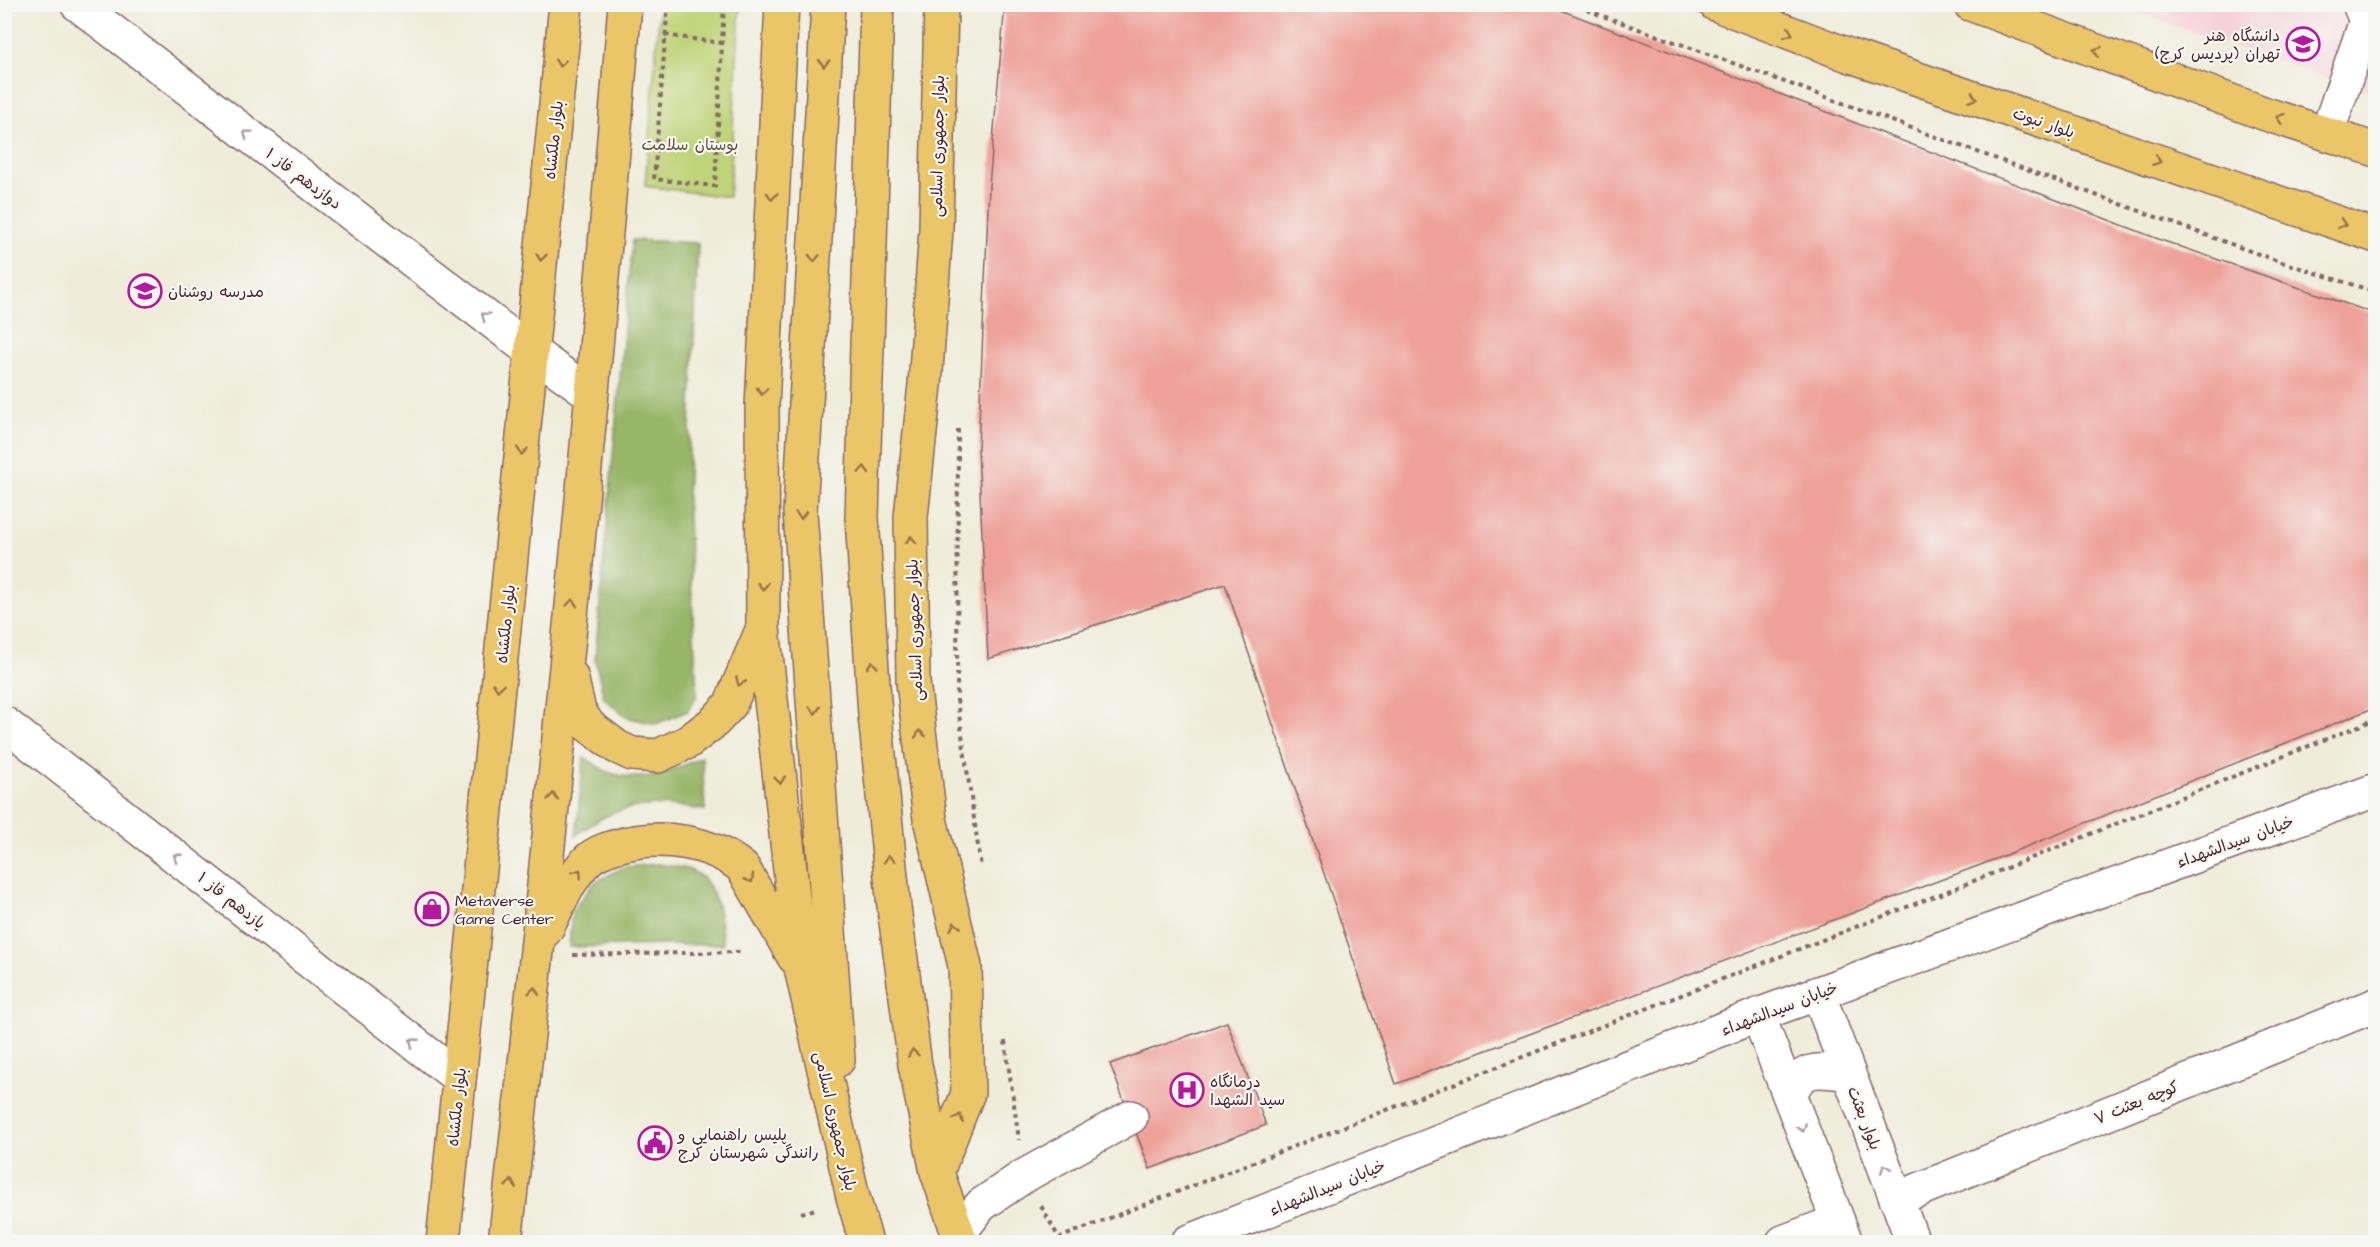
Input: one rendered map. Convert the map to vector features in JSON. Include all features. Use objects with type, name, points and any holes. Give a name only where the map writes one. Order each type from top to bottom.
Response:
[{"type":"main road","name":"بلوار ملکشاه","points":[[443,1242],[566,4]]},
{"type":"main road","points":[[505,1242],[553,948],[567,656],[625,4]]},
{"type":"main road","name":"بلوار جمهوری اسلامی","points":[[782,4],[762,406],[763,628],[801,968],[866,1242]]},
{"type":"main road","points":[[828,4],[800,512],[847,1168]]},
{"type":"main road","points":[[877,4],[862,518],[875,715],[894,907],[915,1065],[937,1172],[959,1239]]},
{"type":"main road","name":"بلوار جمهوری اسلامی","points":[[937,1172],[968,1093],[965,966],[930,819],[913,670],[911,517],[925,385],[936,229],[941,4]]},
{"type":"main road","name":"بلوار نبوت","points":[[1715,4],[1851,56],[2376,236]]},
{"type":"main road","points":[[1970,4],[1996,11],[2266,114],[2376,150]]},
{"type":"main road","points":[[567,656],[579,711],[589,726],[617,747],[632,754],[658,756],[688,742],[714,722],[730,705],[763,628]]},
{"type":"main road","points":[[553,948],[579,869],[590,858],[600,851],[630,842],[671,840],[715,851],[730,857],[743,868],[801,968]]},
{"type":"street","name":"دوازدهم فاز ۱","points":[[77,4],[532,352],[591,394]]},
{"type":"street","points":[[2327,133],[2366,21],[2359,4]]},
{"type":"street","name":"یازدهم فاز ۱","points":[[4,723],[459,1078]]},
{"type":"street","name":"خیابان سیدالشهداء","points":[[1188,1242],[1758,1014],[2376,790]]},
{"type":"street","name":"بلوار بعثت","points":[[1818,993],[1913,1242]]},
{"type":"street","name":"کوچه بعثت ۷","points":[[1896,1199],[2376,1005]]},
{"type":"street","points":[[1758,1014],[1842,1232],[1783,1242]]},
{"type":"street","points":[[1790,1096],[1795,1082],[1809,1071],[1849,1074]]},
{"type":"street","points":[[959,1239],[981,1205],[1024,1176],[1131,1117]]},
{"type":"path","points":[[668,4],[654,179],[715,186],[724,4]]},
{"type":"path","points":[[1570,4],[2272,259],[2376,292]]},
{"type":"path","points":[[665,35],[721,43]]},
{"type":"path","points":[[958,417],[957,700],[982,877]]},
{"type":"path","points":[[1004,1030],[1024,1176],[1059,1238],[1994,873],[2376,720]]},
{"type":"path","points":[[553,948],[740,952]]},
{"type":"path","points":[[801,1213],[816,1209]]},
{"type":"shaded area","name":"دانشگاه هنر تهران (پردیس کرج)","points":[[2115,5],[2375,5],[2375,93],[2345,84]]},
{"type":"green space","name":"بوستان سلامت","points":[[660,5],[740,5],[729,197],[645,186]]},
{"type":"green space","points":[[632,240],[698,243],[687,498],[697,695],[688,711],[656,724],[626,717],[604,698],[595,660]]},
{"type":"green space","points":[[584,757],[608,772],[621,776],[645,777],[668,771],[702,757],[705,810],[667,806],[628,808],[604,817],[576,835]]},
{"type":"green space","points":[[657,864],[690,870],[707,883],[716,902],[723,944],[569,947],[572,911],[595,882],[624,867]]},
{"type":"building","points":[[1005,4],[1545,4],[2161,240],[2376,314],[2376,707],[1983,864],[1396,1084],[1225,584],[988,659],[978,449],[989,186]]},
{"type":"building","name":"درمانگاه سید الشهدا","points":[[1227,1022],[1266,1125],[1150,1169],[1110,1064]]},
{"type":"place","name":"دانشگاه هنر تهران (پردیس کرج)","points":[[2303,44]]},
{"type":"place","name":"مدرسه روشنان","points":[[145,291]]},
{"type":"place","name":"Metaverse Game Center","points":[[432,909]]},
{"type":"place","name":"درمانگاه سید الشهدا","points":[[1187,1090]]},
{"type":"place","name":"پلیس راهنمایی و رانندگی شهرستان کرج","points":[[655,1143]]}]
